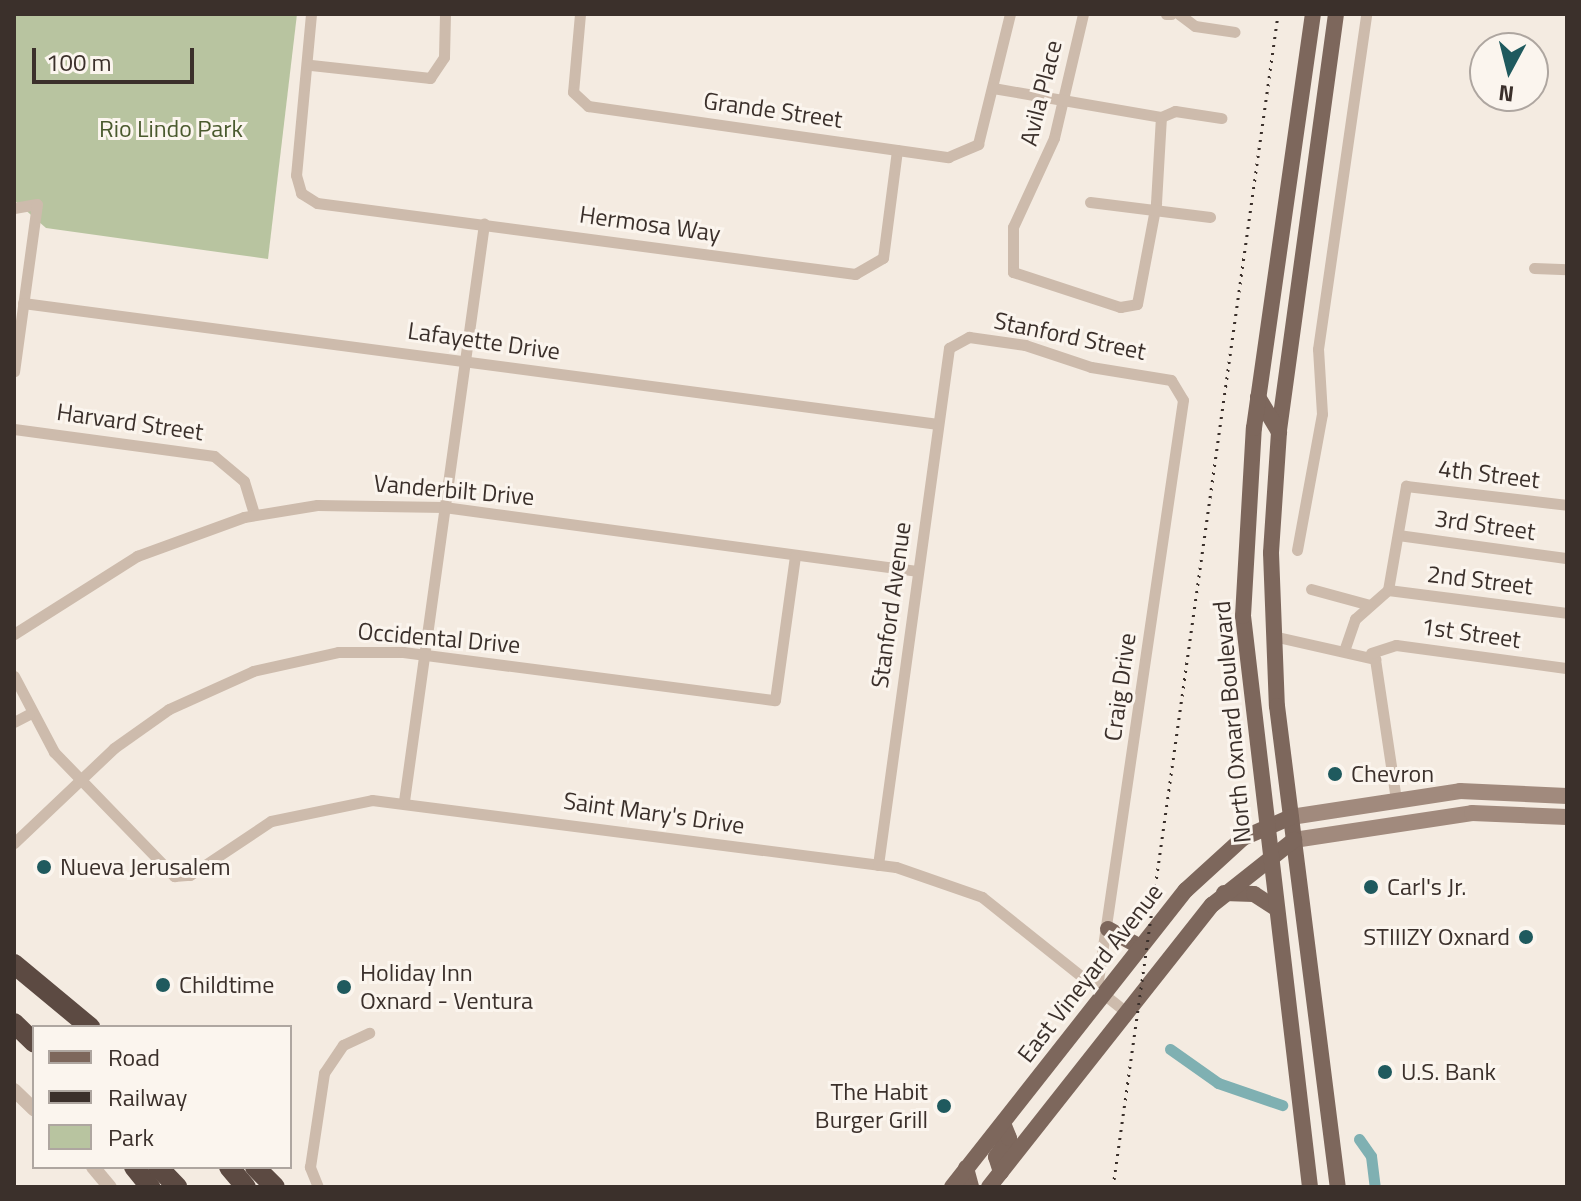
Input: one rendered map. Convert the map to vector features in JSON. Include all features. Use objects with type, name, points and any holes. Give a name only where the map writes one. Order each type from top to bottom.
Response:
[{"type":"highway","points":[[14,964],[88,1025]]},
{"type":"highway","points":[[14,1023],[32,1040]]},
{"type":"highway","points":[[136,1169],[150,1187]]},
{"type":"highway","points":[[160,1169],[177,1187]]},
{"type":"highway","points":[[231,1169],[246,1187]]},
{"type":"highway","points":[[257,1169],[275,1187]]},
{"type":"main road","name":"North Oxnard Boulevard","points":[[1310,1187],[1268,856],[1243,616],[1258,397],[1313,14]]},
{"type":"main road","name":"North Oxnard Boulevard","points":[[1336,14],[1279,432],[1273,636],[1291,817],[1338,1187]]},
{"type":"main road","points":[[1258,397],[1279,432]]},
{"type":"main road","points":[[1291,817],[1396,799],[1486,789],[1567,796]]},
{"type":"main road","points":[[989,1187],[1224,893],[1268,856],[1294,840],[1472,813],[1567,817]]},
{"type":"main road","name":"East Vineyard Avenue","points":[[952,1187],[1101,990],[1204,870],[1265,827],[1291,817]]},
{"type":"main road","points":[[1224,893],[1254,894],[1274,907]]},
{"type":"main road","points":[[1108,929],[1140,947]]},
{"type":"main road","points":[[1001,1172],[996,1159],[1009,1138],[1003,1123]]},
{"type":"main road","points":[[966,1168],[971,1187]]},
{"type":"street","points":[[311,14],[311,65],[430,78],[444,57],[445,14]]},
{"type":"street","name":"Grande Street","points":[[580,14],[573,92],[595,108],[948,157],[972,151],[993,88]]},
{"type":"street","points":[[1010,14],[993,88],[1161,117],[1175,111],[1221,118]]},
{"type":"street","name":"Avila Place","points":[[1083,14],[1046,161],[1013,227],[1011,269],[1134,305],[1143,291],[1155,210]]},
{"type":"street","points":[[1179,14],[1195,26],[1235,32]]},
{"type":"street","points":[[1297,550],[1322,414],[1318,349],[1366,14]]},
{"type":"street","name":"Hermosa Way","points":[[311,65],[296,175],[301,193],[317,203],[867,272],[883,258],[897,150]]},
{"type":"street","points":[[1155,210],[1161,117]]},
{"type":"street","points":[[1090,202],[1210,217]]},
{"type":"street","points":[[14,208],[37,204],[14,371]]},
{"type":"street","points":[[404,801],[484,224]]},
{"type":"street","points":[[1534,268],[1567,269]]},
{"type":"street","name":"Lafayette Drive","points":[[23,303],[938,424]]},
{"type":"street","name":"Stanford Street","points":[[948,352],[969,337],[1025,345],[1091,367],[1167,378],[1182,392]]},
{"type":"street","name":"Stanford Avenue","points":[[878,865],[948,352]]},
{"type":"street","name":"Craig Drive","points":[[1101,990],[1182,392]]},
{"type":"street","name":"Harvard Street","points":[[14,429],[214,456],[244,481],[254,514]]},
{"type":"street","name":"4th Street","points":[[1398,535],[1406,486],[1567,505]]},
{"type":"street","name":"Vanderbilt Drive","points":[[14,634],[137,556],[254,514],[357,503],[444,507],[917,571]]},
{"type":"street","points":[[1345,648],[1349,630],[1370,605],[1388,590],[1398,535]]},
{"type":"street","name":"3rd Street","points":[[1398,535],[1567,558]]},
{"type":"street","name":"Occidental Drive","points":[[14,843],[78,780],[169,709],[253,671],[338,652],[424,655],[775,700],[795,556]]},
{"type":"street","points":[[1311,589],[1370,605]]},
{"type":"street","name":"2nd Street","points":[[1388,590],[1567,613]]},
{"type":"street","name":"1st Street","points":[[1273,636],[1371,653],[1396,645],[1567,668]]},
{"type":"street","points":[[1371,653],[1380,674],[1396,799]]},
{"type":"street","points":[[14,676],[29,714],[78,780]]},
{"type":"street","points":[[14,722],[29,714]]},
{"type":"street","name":"Saint Mary's Drive","points":[[78,780],[161,868],[178,877],[247,833],[298,811],[404,801],[878,865],[975,892],[1126,1012]]},
{"type":"street","points":[[318,1187],[310,1167],[324,1073],[343,1045],[369,1033]]},
{"type":"street","points":[[14,1090],[32,1107]]},
{"type":"street","points":[[95,1169],[110,1187]]},
{"type":"green space","name":"Rio Lindo Park","points":[[14,14],[297,14],[268,259],[46,228],[14,200]]},
{"type":"waterway","points":[[1170,1049],[1218,1083],[1282,1105]]},
{"type":"waterway","points":[[1359,1139],[1371,1156],[1375,1187]]},
{"type":"railway","points":[[1113,1187],[1278,14]]},
{"type":"place","name":"Chevron","points":[[1335,774]]},
{"type":"place","name":"Nueva Jerusalem","points":[[44,867]]},
{"type":"place","name":"Carl's Jr.","points":[[1371,887]]},
{"type":"place","name":"STIIIZY Oxnard","points":[[1526,937]]},
{"type":"place","name":"Childtime","points":[[163,985]]},
{"type":"place","name":"Holiday Inn Oxnard - Ventura","points":[[344,987]]},
{"type":"place","name":"U.S. Bank","points":[[1385,1072]]},
{"type":"place","name":"The Habit Burger Grill","points":[[944,1106]]}]
